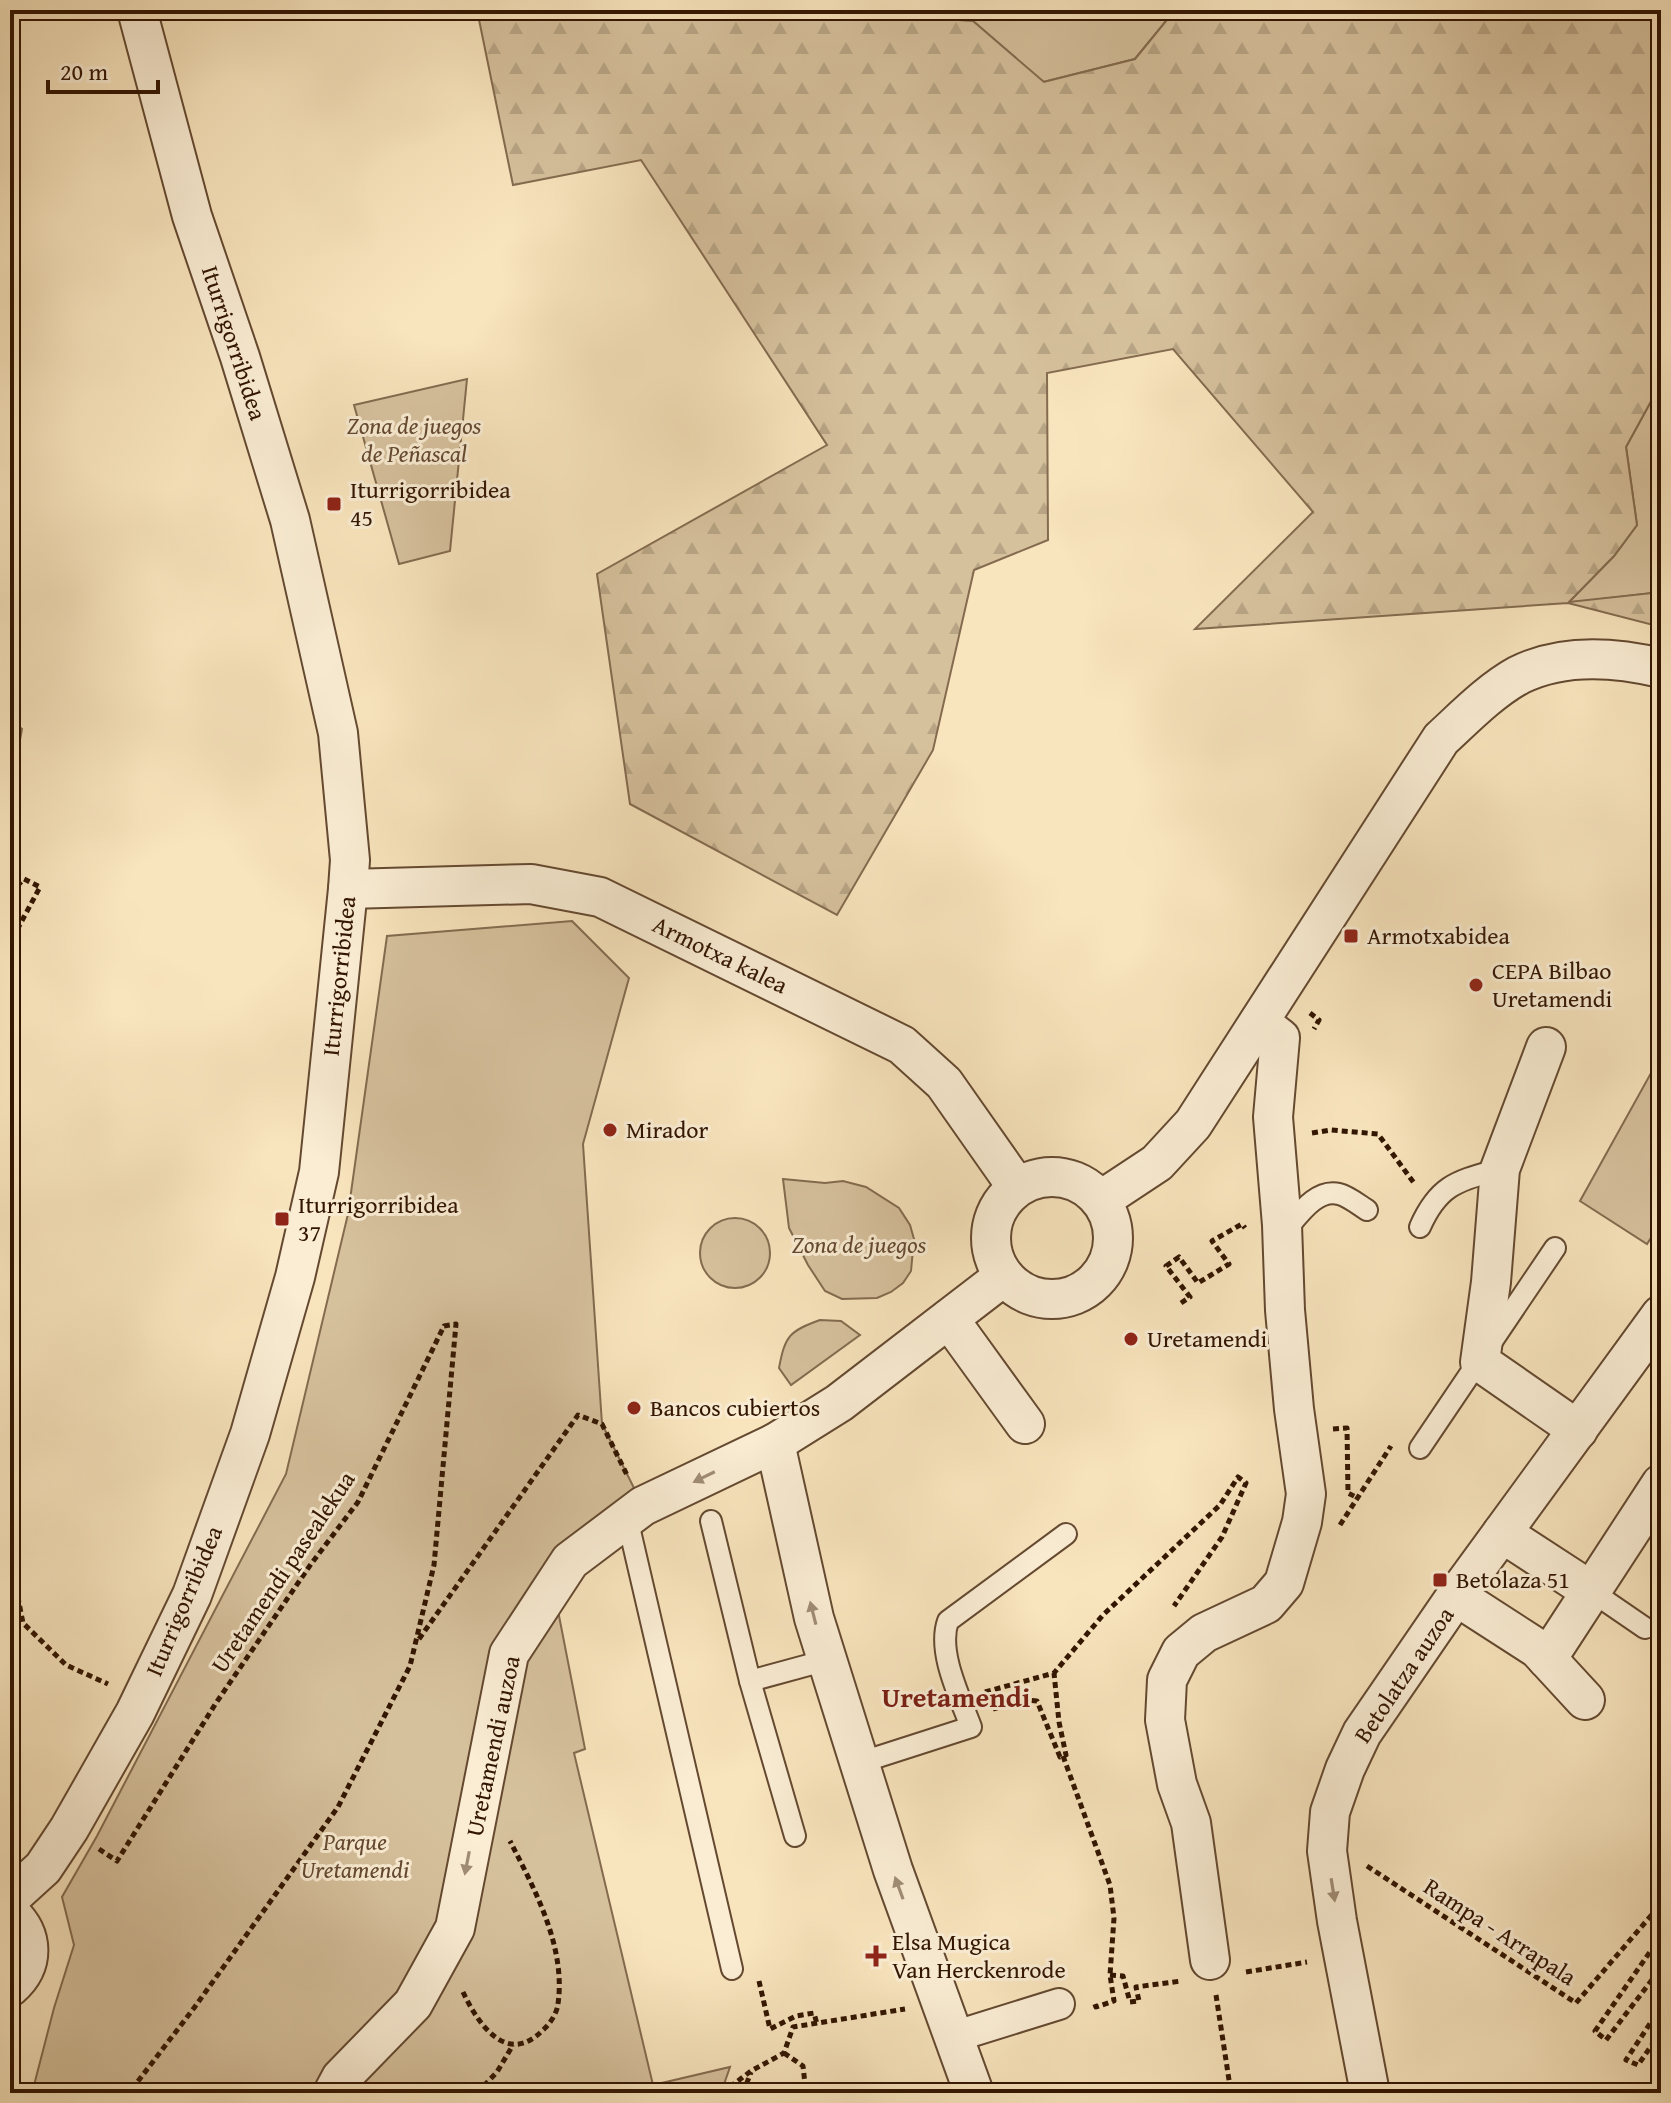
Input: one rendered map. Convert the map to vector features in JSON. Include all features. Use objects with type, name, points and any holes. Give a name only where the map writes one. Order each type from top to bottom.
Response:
[{"type":"street","name":"Iturrigorribidea","points":[[10,1898],[43,1868],[69,1829],[142,1699],[192,1595],[250,1434],[295,1277],[319,1172],[350,860],[338,733],[290,520],[240,357],[192,216],[137,10]]},
{"type":"street","points":[[1101,1200],[1157,1163],[1193,1124],[1441,739],[1484,701],[1520,675],[1558,662],[1601,658],[1661,668]]},
{"type":"street","name":"Armotxa kalea","points":[[348,889],[531,884],[600,897],[902,1045],[944,1083],[1017,1187]]},
{"type":"street","points":[[1212,1968],[1191,1823],[1177,1784],[1165,1720],[1167,1680],[1181,1652],[1204,1633],[1266,1604],[1284,1583],[1302,1522],[1306,1494],[1285,1310],[1283,1233],[1273,1117],[1280,1038],[1269,1007]]},
{"type":"street","points":[[1546,1047],[1500,1169],[1491,1282],[1480,1362],[1578,1430]]},
{"type":"street","points":[[1058,1176],[1078,1181],[1101,1200],[1108,1210],[1114,1230],[1113,1251],[1105,1271],[1091,1286],[1072,1297],[1052,1300],[1031,1296],[1003,1277],[992,1252],[991,1233],[999,1207],[1017,1187],[1036,1177],[1058,1176]]},
{"type":"street","name":"Uretamendi auzoa","points":[[333,2093],[341,2078],[413,2004],[455,1928],[509,1654],[570,1561],[635,1512],[775,1443],[839,1403],[1003,1277]]},
{"type":"street","name":"Betolatza auzoa","points":[[1370,2093],[1337,1921],[1327,1851],[1330,1812],[1345,1769],[1362,1733],[1456,1596],[1661,1315]]},
{"type":"street","points":[[949,1319],[1025,1424]]},
{"type":"street","points":[[775,1443],[814,1618],[893,1870],[974,2093]]},
{"type":"street","points":[[1547,1659],[1661,1484]]},
{"type":"street","points":[[1502,1533],[1591,1591]]},
{"type":"street","points":[[1456,1596],[1538,1649],[1585,1700]]},
{"type":"street","points":[[10,1913],[22,1924],[28,1938],[29,1953],[18,1980],[10,1987]]},
{"type":"street","points":[[947,2020],[1059,2004]]},
{"type":"lane","points":[[1420,1227],[1427,1212],[1448,1187],[1500,1169]]},
{"type":"lane","points":[[1283,1233],[1315,1198],[1329,1194],[1340,1194],[1367,1210]]},
{"type":"lane","points":[[1420,1448],[1555,1248]]},
{"type":"lane","points":[[635,1512],[732,1969]]},
{"type":"lane","points":[[711,1521],[750,1681],[795,1836]]},
{"type":"lane","points":[[859,1763],[971,1727],[945,1652],[948,1621],[1066,1534]]},
{"type":"lane","points":[[1591,1591],[1645,1628]]},
{"type":"lane","points":[[750,1681],[827,1660]]},
{"type":"path","points":[[10,893],[24,879],[40,887],[10,943]]},
{"type":"path","points":[[1269,1007],[1319,1020],[1313,1031]]},
{"type":"path","points":[[1301,1130],[1311,1134],[1331,1130],[1378,1134],[1414,1183]]},
{"type":"path","points":[[1181,1303],[1190,1297],[1166,1266],[1179,1257],[1198,1283],[1229,1264],[1212,1241],[1242,1224],[1271,1267],[1284,1273]]},
{"type":"path","name":"Uretamendi pasealekua","points":[[69,1829],[117,1861],[216,1703],[311,1564],[358,1502],[444,1326],[456,1324],[434,1565],[410,1666],[338,1807],[129,2093]]},
{"type":"path","name":"Uretamendi pasealekua","points":[[416,1644],[578,1415],[602,1424],[635,1512]]},
{"type":"path","points":[[985,1692],[1054,1673],[1103,1615],[1220,1505],[1238,1477],[1246,1483],[1222,1537],[1167,1615]]},
{"type":"path","points":[[10,1557],[23,1623],[66,1665],[142,1699]]},
{"type":"path","points":[[1054,1673],[1066,1755],[1063,1756]]},
{"type":"path","points":[[967,1717],[1026,1700],[1037,1701],[1060,1757],[1063,1756],[1110,1885],[1114,1918],[1110,1975],[1123,1976],[1130,2002],[1139,2001],[1136,1987],[1212,1968],[1219,1959],[1222,1976],[1312,1961]]},
{"type":"path","points":[[441,1953],[471,2008],[485,2028],[499,2040],[513,2045],[536,2037],[549,2025],[558,2007],[558,1972],[552,1934],[510,1841]]},
{"type":"path","name":"Rampa - Arrapala","points":[[1363,1863],[1576,2003],[1661,1904]]},
{"type":"path","points":[[1661,1936],[1595,2031],[1606,2040],[1661,1968]]},
{"type":"path","points":[[755,1967],[770,2029],[796,2016],[814,2013],[817,2024]]},
{"type":"path","points":[[1212,1968],[1231,2093]]},
{"type":"path","points":[[1661,2007],[1626,2060],[1638,2065],[1661,2032]]},
{"type":"path","points":[[722,2093],[751,2071],[784,2053],[793,2027],[947,2020]]},
{"type":"path","points":[[477,2093],[497,2072],[513,2045]]},
{"type":"path","points":[[784,2053],[803,2066],[806,2093]]},
{"type":"path","points":[[743,2093],[751,2071]]},
{"type":"green space","points":[[477,10],[890,10],[899,16],[973,21],[1044,82],[1135,59],[1175,10],[1661,10],[1661,383],[1626,447],[1637,525],[1614,556],[1569,602],[1661,592],[1661,627],[1568,603],[1195,629],[1313,512],[1173,349],[1047,373],[1048,540],[974,570],[933,750],[837,915],[630,804],[597,574],[827,445],[641,160],[513,185]]},
{"type":"green space","points":[[890,10],[1175,10],[1135,59],[1043,82],[973,21],[899,16]]},
{"type":"green space","name":"Zona de juegos de Peñascal","points":[[467,379],[450,551],[399,564],[354,405]]},
{"type":"green space","points":[[1661,383],[1661,592],[1568,603],[1614,556],[1637,525],[1626,447]]},
{"type":"green space","points":[[10,720],[22,729],[10,794]]},
{"type":"green space","name":"Parque Uretamendi","points":[[572,921],[629,978],[583,1144],[602,1424],[643,1506],[553,1585],[585,1749],[574,1753],[653,2085],[730,2067],[721,2093],[32,2093],[74,1945],[62,1897],[286,1474],[348,1214],[387,936]]},
{"type":"green space","points":[[1661,1055],[1661,1222],[1647,1244],[1580,1201]]},
{"type":"green space","name":"Zona de juegos","points":[[783,1179],[825,1183],[843,1181],[866,1187],[899,1208],[910,1225],[914,1239],[911,1271],[903,1283],[877,1298],[842,1299],[825,1291],[789,1228]]},
{"type":"green space","points":[[735,1218],[760,1228],[770,1253],[760,1278],[735,1288],[710,1278],[700,1253],[710,1228]]},
{"type":"green space","points":[[820,1320],[841,1321],[860,1335],[791,1385],[779,1368],[786,1342],[801,1328]]},
{"type":"place","name":"Iturrigorribidea 45","points":[[334,504]]},
{"type":"place","name":"Armotxabidea","points":[[1351,936]]},
{"type":"place","name":"CEPA Bilbao Uretamendi","points":[[1476,985]]},
{"type":"place","name":"Mirador","points":[[610,1130]]},
{"type":"place","name":"Iturrigorribidea 37","points":[[282,1219]]},
{"type":"place","name":"Uretamendi","points":[[1131,1339]]},
{"type":"place","name":"Bancos cubiertos","points":[[634,1408]]},
{"type":"place","name":"Betolaza 51","points":[[1440,1580]]},
{"type":"place","name":"Elsa Mugica Van Herckenrode","points":[[876,1956]]},
{"type":"district","name":"Uretamendi","points":[[956,1697]]}]
